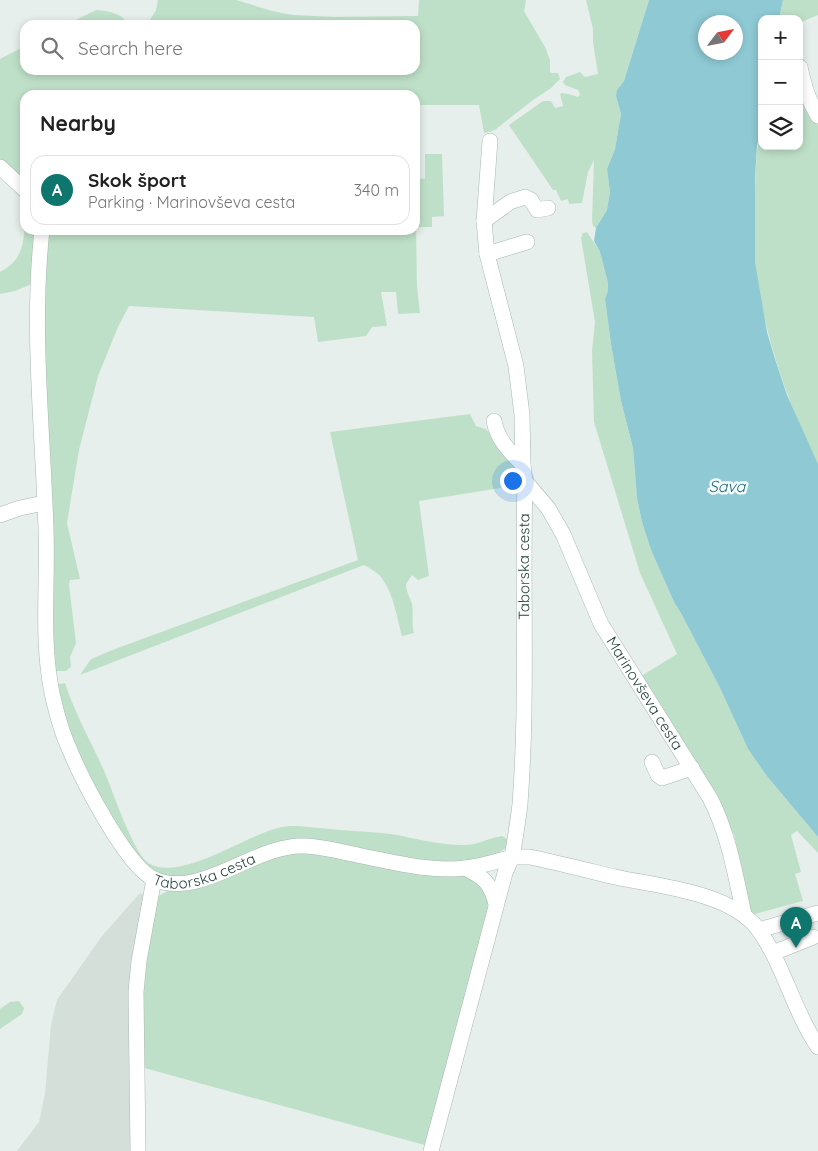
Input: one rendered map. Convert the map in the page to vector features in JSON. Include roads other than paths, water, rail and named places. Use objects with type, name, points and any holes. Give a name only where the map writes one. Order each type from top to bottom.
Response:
[{"type":"street","points":[[803,81],[810,104],[818,116]]},
{"type":"street","name":"Taborska cesta","points":[[138,1151],[136,992],[139,961],[154,878],[173,882],[196,880],[213,876],[266,852],[302,846],[323,847],[429,868],[464,868],[512,857],[520,805],[522,756],[525,481],[522,465],[522,415],[516,366],[487,254],[484,221],[490,141]]},
{"type":"street","points":[[0,167],[20,185]]},
{"type":"street","points":[[484,221],[510,202],[525,198],[531,200],[537,210],[548,208]]},
{"type":"street","points":[[42,235],[37,341],[46,529],[45,601],[48,664],[57,713],[68,748],[104,817],[130,857],[144,872],[154,878]]},
{"type":"street","points":[[487,254],[527,242]]},
{"type":"street","points":[[494,421],[498,434],[509,451],[522,465]]},
{"type":"street","name":"Marinovševa cesta","points":[[525,481],[548,508],[571,552],[601,624],[692,768],[722,821],[732,856],[744,914]]},
{"type":"street","points":[[0,515],[44,503]]},
{"type":"street","points":[[652,762],[658,775],[662,778],[692,768]]},
{"type":"street","points":[[431,1151],[496,904],[512,857],[530,857],[696,894],[722,903],[744,914],[759,930],[773,953],[800,1015],[818,1047]]},
{"type":"street","points":[[464,868],[486,881],[493,891],[496,904]]},
{"type":"street","points":[[759,930],[818,913]]},
{"type":"street","points":[[773,953],[814,938]]},
{"type":"water","name":"Sava","points":[[649,0],[783,0],[780,15],[758,15],[758,142],[755,177],[755,262],[767,332],[775,359],[787,395],[818,464],[818,837],[766,775],[748,749],[720,688],[674,602],[651,550],[642,522],[637,498],[633,448],[621,401],[611,344],[605,299],[608,283],[600,252],[594,241],[596,228],[607,210],[610,192],[607,169],[615,149],[621,114],[616,96],[617,90],[624,81]]},
{"type":"place","name":"Skok šport","points":[[796,948]]}]
